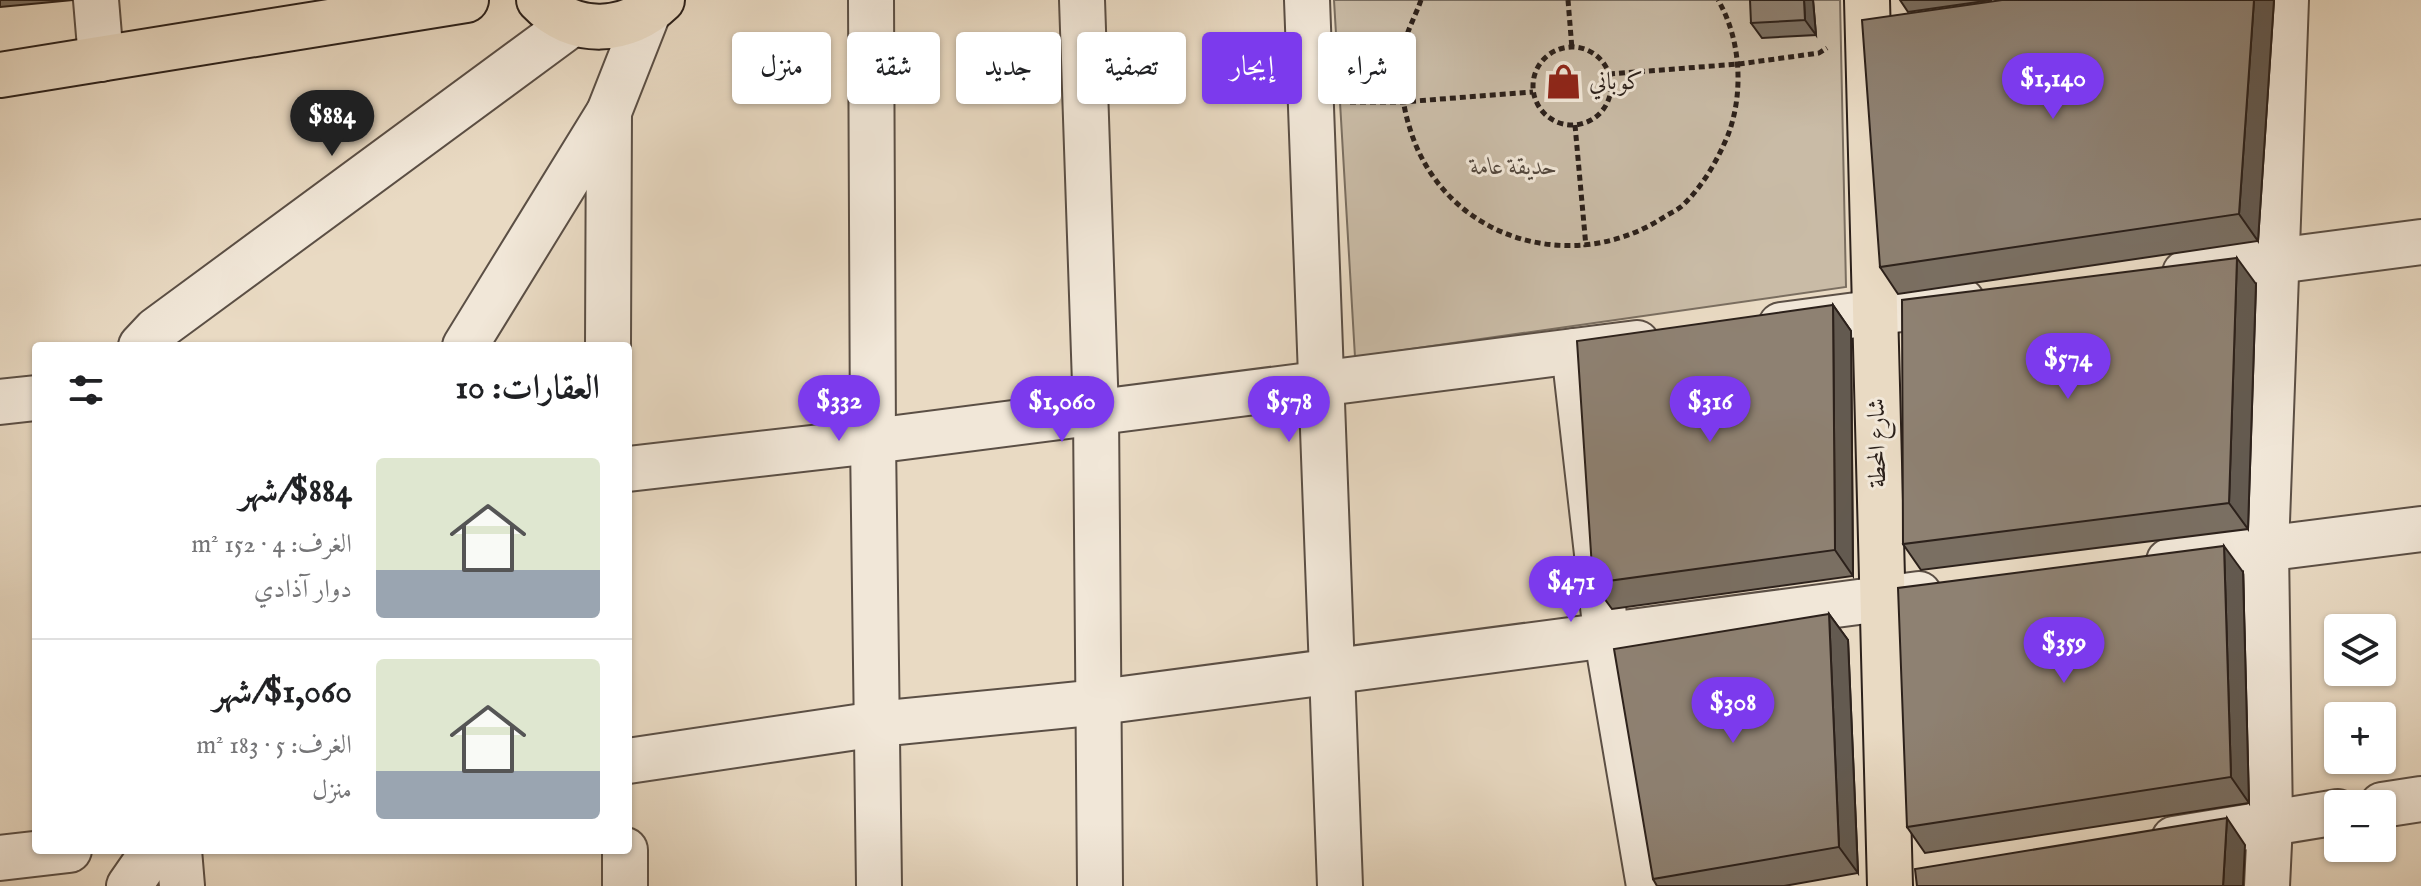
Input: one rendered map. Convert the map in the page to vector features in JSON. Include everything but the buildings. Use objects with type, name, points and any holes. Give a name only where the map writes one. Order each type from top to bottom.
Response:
[{"type":"main road","points":[[0,75],[466,0]]},
{"type":"main road","points":[[556,12],[599,28],[625,24],[655,6]]},
{"type":"main road","name":"شارع المحطة","points":[[1868,14],[1890,885]]},
{"type":"street","points":[[96,0],[101,59]]},
{"type":"street","points":[[871,0],[879,886]]},
{"type":"street","points":[[1082,0],[1096,413],[1100,886]]},
{"type":"street","points":[[1307,0],[1340,886]]},
{"type":"street","points":[[2267,886],[2270,823],[2266,549],[2286,0]]},
{"type":"street","points":[[467,342],[609,112],[655,6]]},
{"type":"street","points":[[145,342],[556,12]]},
{"type":"street","points":[[1868,14],[1913,22]]},
{"type":"street","points":[[608,342],[609,112]]},
{"type":"street","points":[[2141,278],[2421,242]]},
{"type":"street","points":[[1748,329],[2000,296]]},
{"type":"street","points":[[632,469],[873,441],[1669,339]]},
{"type":"street","points":[[1574,351],[1606,633],[1649,886]]},
{"type":"street","points":[[0,402],[32,398]]},
{"type":"street","points":[[2128,567],[2421,529]]},
{"type":"street","points":[[632,760],[877,724],[1100,702],[1959,588]]},
{"type":"street","points":[[2396,803],[2421,799]]},
{"type":"street","points":[[2133,845],[2324,814]]},
{"type":"street","points":[[0,858],[34,854]]},
{"type":"street","points":[[129,886],[151,854]]},
{"type":"street","points":[[179,854],[182,886]]},
{"type":"street","points":[[625,854],[625,886]]},
{"type":"street","points":[[1890,885],[1936,876]]},
{"type":"path","points":[[1409,32],[1421,0]]},
{"type":"path","points":[[1568,0],[1572,49]]},
{"type":"path","points":[[1403,104],[1417,152],[1446,194],[1487,226],[1535,244],[1586,247],[1637,234],[1682,206],[1715,165],[1735,117],[1739,64],[1727,14],[1718,0]]},
{"type":"path","points":[[1609,74],[1739,64],[1819,53],[1868,14]]},
{"type":"path","points":[[1563,48],[1572,49],[1586,49],[1597,54],[1605,63],[1612,86],[1606,108],[1598,117],[1575,125],[1564,125],[1543,113],[1533,92],[1536,69],[1543,59],[1563,48]]},
{"type":"path","points":[[1416,101],[1533,92]]},
{"type":"path","points":[[1311,102],[1318,102]]},
{"type":"path","points":[[1575,125],[1586,247]]},
{"type":"green space","name":"حديقة عامة","points":[[1334,0],[1840,0],[1846,287],[1355,357],[1340,104],[1416,104],[1416,32],[1336,32]]},
{"type":"place","name":"كوباني","points":[[1563,82]]}]
